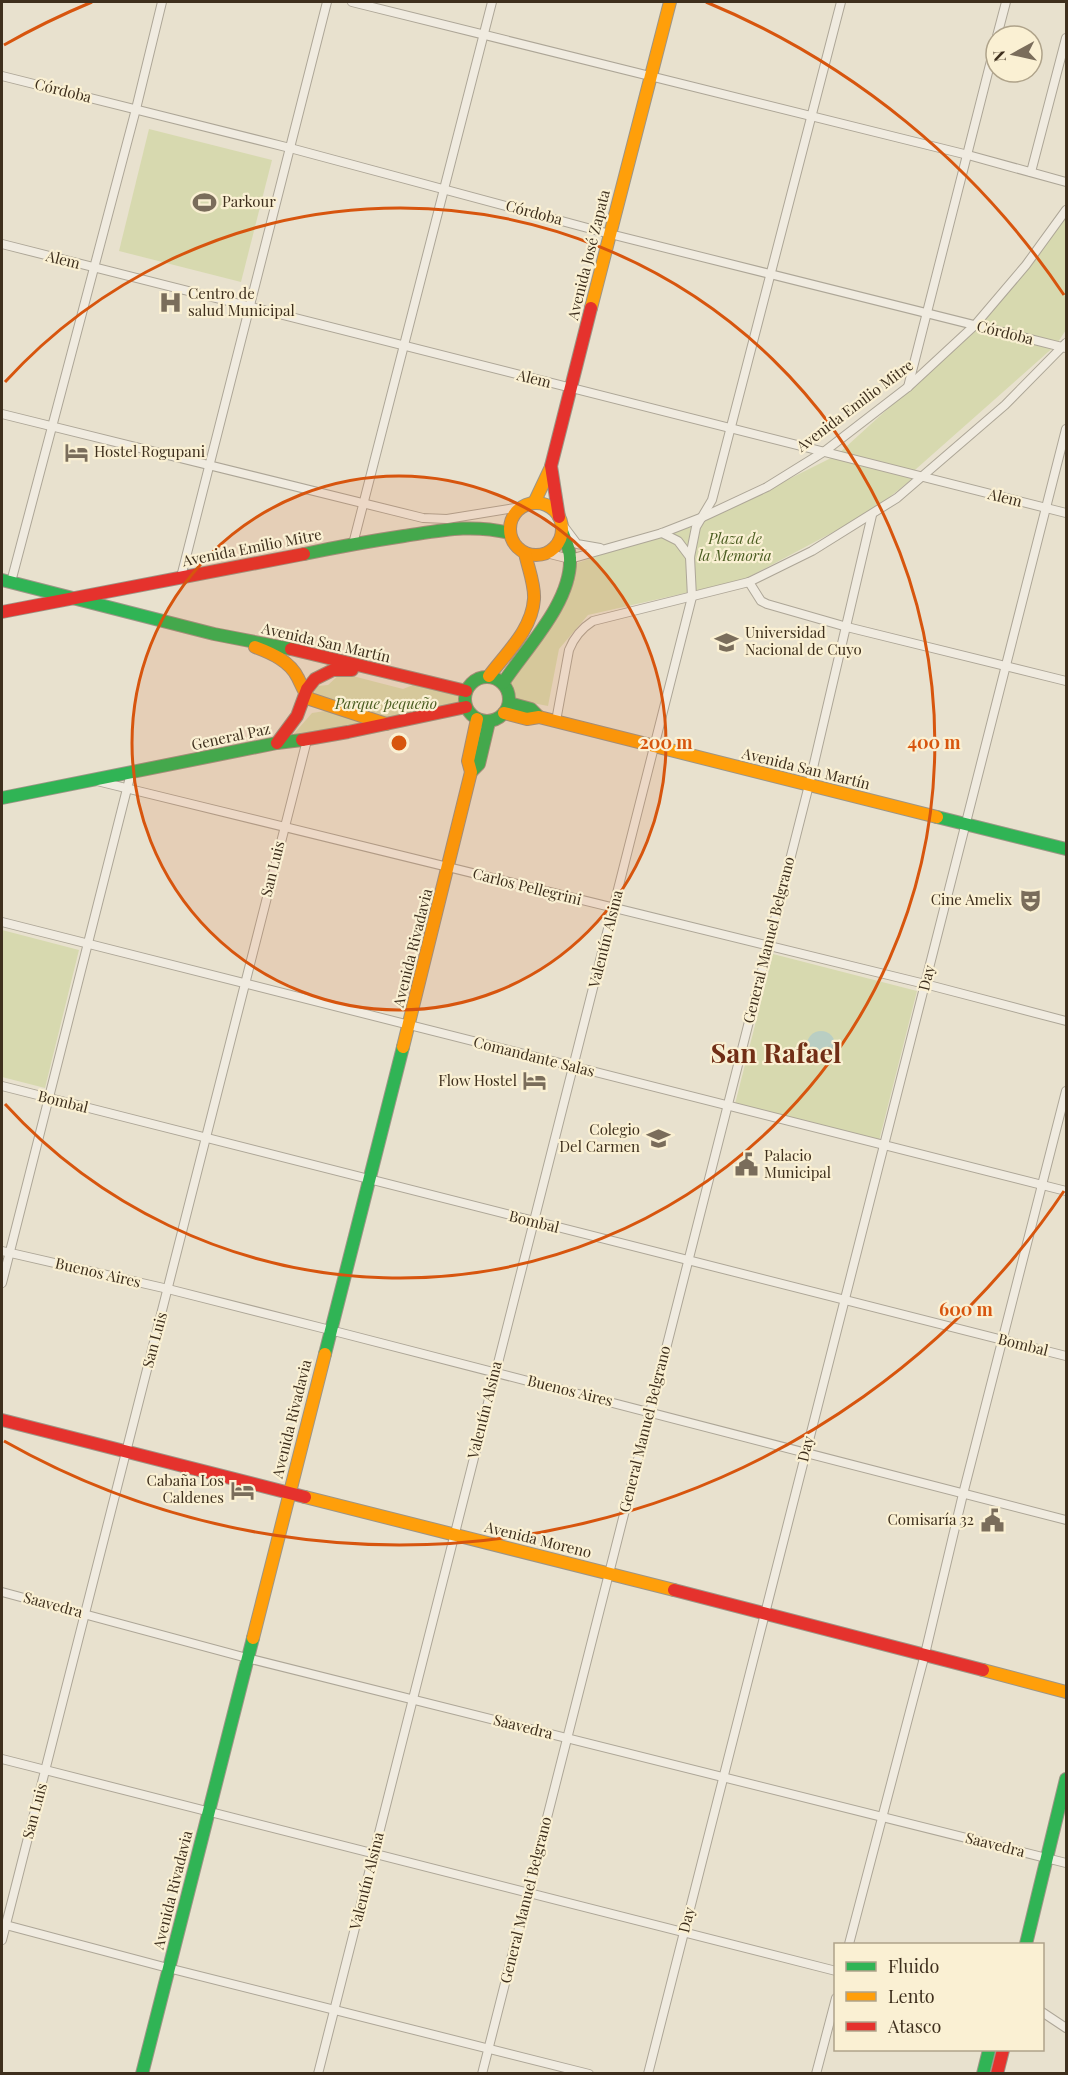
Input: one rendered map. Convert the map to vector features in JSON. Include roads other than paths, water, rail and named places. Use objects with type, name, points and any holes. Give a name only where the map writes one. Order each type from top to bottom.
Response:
[{"type":"main road","name":"Avenida José Zapata","points":[[503,683],[516,661],[555,609],[567,577],[570,559],[561,524],[551,466],[670,2]]},
{"type":"main road","points":[[534,503],[551,466]]},
{"type":"main road","points":[[534,503],[549,506],[561,524],[557,544],[546,553],[532,555],[518,548],[510,533],[512,519],[521,507],[534,503]]},
{"type":"main road","name":"Avenida Emilio Mitre","points":[[2,612],[354,544],[466,527],[488,528],[510,533]]},
{"type":"main road","points":[[489,676],[503,683],[509,696],[507,708],[495,720],[483,720],[472,716],[466,707],[466,691],[475,680],[489,676],[517,639],[532,611],[534,598],[525,553]]},
{"type":"main road","name":"Avenida San Martín","points":[[6,581],[214,634],[279,646],[466,691]]},
{"type":"main road","name":"Avenida San Martín","points":[[214,634],[262,650],[289,665],[296,674],[305,695]]},
{"type":"main road","points":[[277,743],[300,711],[313,681],[334,669],[343,668],[396,682],[411,678]]},
{"type":"main road","points":[[305,695],[316,702],[386,725]]},
{"type":"main road","name":"General Paz","points":[[2,798],[277,743],[307,740],[386,725],[466,707]]},
{"type":"main road","name":"Avenida San Martín","points":[[507,708],[527,719],[539,717],[556,721],[1066,849]]},
{"type":"main road","name":"Avenida Rivadavia","points":[[142,2073],[449,867],[471,772],[479,764],[483,720]]},
{"type":"main road","name":"Avenida Moreno","points":[[2,1420],[609,1573],[1066,1692]]},
{"type":"main road","points":[[1026,1943],[1066,1779]]},
{"type":"main road","points":[[989,2051],[992,2073]]},
{"type":"main road","points":[[992,2073],[1002,2051]]},
{"type":"street","points":[[6,581],[52,426],[162,2]]},
{"type":"street","points":[[181,577],[327,2]]},
{"type":"street","points":[[352,2],[968,155],[1066,182]]},
{"type":"street","points":[[354,544],[492,2]]},
{"type":"street","name":"Valentín Alsina","points":[[318,2073],[692,597],[690,557],[696,527],[712,500],[839,2]]},
{"type":"street","points":[[1000,24],[1006,2]]},
{"type":"street","points":[[1031,172],[1066,38]]},
{"type":"street","name":"Córdoba","points":[[2,76],[290,148],[610,234],[975,326],[1065,346]]},
{"type":"street","points":[[908,387],[985,84]]},
{"type":"street","name":"Avenida Emilio Mitre","points":[[546,553],[570,559],[662,533],[704,517],[767,487],[825,451],[908,387],[975,326],[1026,265],[1066,210]]},
{"type":"street","name":"Alem","points":[[2,244],[1066,513]]},
{"type":"street","points":[[556,721],[569,650],[584,626],[593,621],[749,582],[812,551],[897,498],[1005,405],[1065,346]]},
{"type":"street","points":[[2,414],[364,504],[435,519],[521,507]]},
{"type":"street","name":"Day","points":[[648,2073],[1066,429]]},
{"type":"street","name":"General Manuel Belgrano","points":[[483,2073],[809,785],[872,514]]},
{"type":"street","name":"Avenida Emilio Mitre","points":[[561,524],[577,544],[583,547],[606,549]]},
{"type":"street","points":[[662,533],[678,541],[690,557]]},
{"type":"street","points":[[749,582],[761,601],[767,604],[847,627],[1066,681]]},
{"type":"street","name":"San Luis","points":[[2,1940],[3,1925],[45,1771],[307,740]]},
{"type":"street","points":[[2,1283],[5,1252],[48,1098],[131,773]]},
{"type":"street","name":"Carlos Pellegrini","points":[[92,780],[925,984],[1066,1021]]},
{"type":"street","name":"Comandante Salas","points":[[2,922],[1066,1191]]},
{"type":"street","name":"Bombal","points":[[2,1086],[1066,1356]]},
{"type":"street","points":[[849,1943],[925,1654],[963,1494],[1066,1091]]},
{"type":"street","name":"Buenos Aires","points":[[5,1252],[168,1289],[1066,1520]]},
{"type":"street","name":"Saavedra","points":[[2,1592],[247,1658],[1066,1863]]},
{"type":"street","points":[[2,1759],[834,1970]]},
{"type":"street","points":[[3,1925],[589,2073]]},
{"type":"street","points":[[816,2073],[834,2006]]},
{"type":"street","points":[[1044,2013],[1066,2028]]},
{"type":"place","name":"Parkour","points":[[204,202]]},
{"type":"place","name":"Centro de salud Municipal","points":[[170,303]]},
{"type":"place","name":"Hostel Rogupani","points":[[76,452]]},
{"type":"place","name":"Universidad Nacional de Cuyo","points":[[727,642]]},
{"type":"place","name":"Cine Amelix","points":[[1030,900]]},
{"type":"place","name":"Flow Hostel","points":[[535,1081]]},
{"type":"place","name":"Colegio Del Carmen","points":[[658,1139]]},
{"type":"place","name":"Palacio Municipal","points":[[746,1165]]},
{"type":"place","name":"Cabaña Los Caldenes","points":[[242,1490]]},
{"type":"place","name":"Comisaría 32","points":[[992,1520]]},
{"type":"district","name":"San Rafael","points":[[776,1054]]},
{"type":"park label","name":"Plaza de la Memoria","points":[[735,548]]},
{"type":"park label","name":"Parque pequeño","points":[[386,704]]}]
